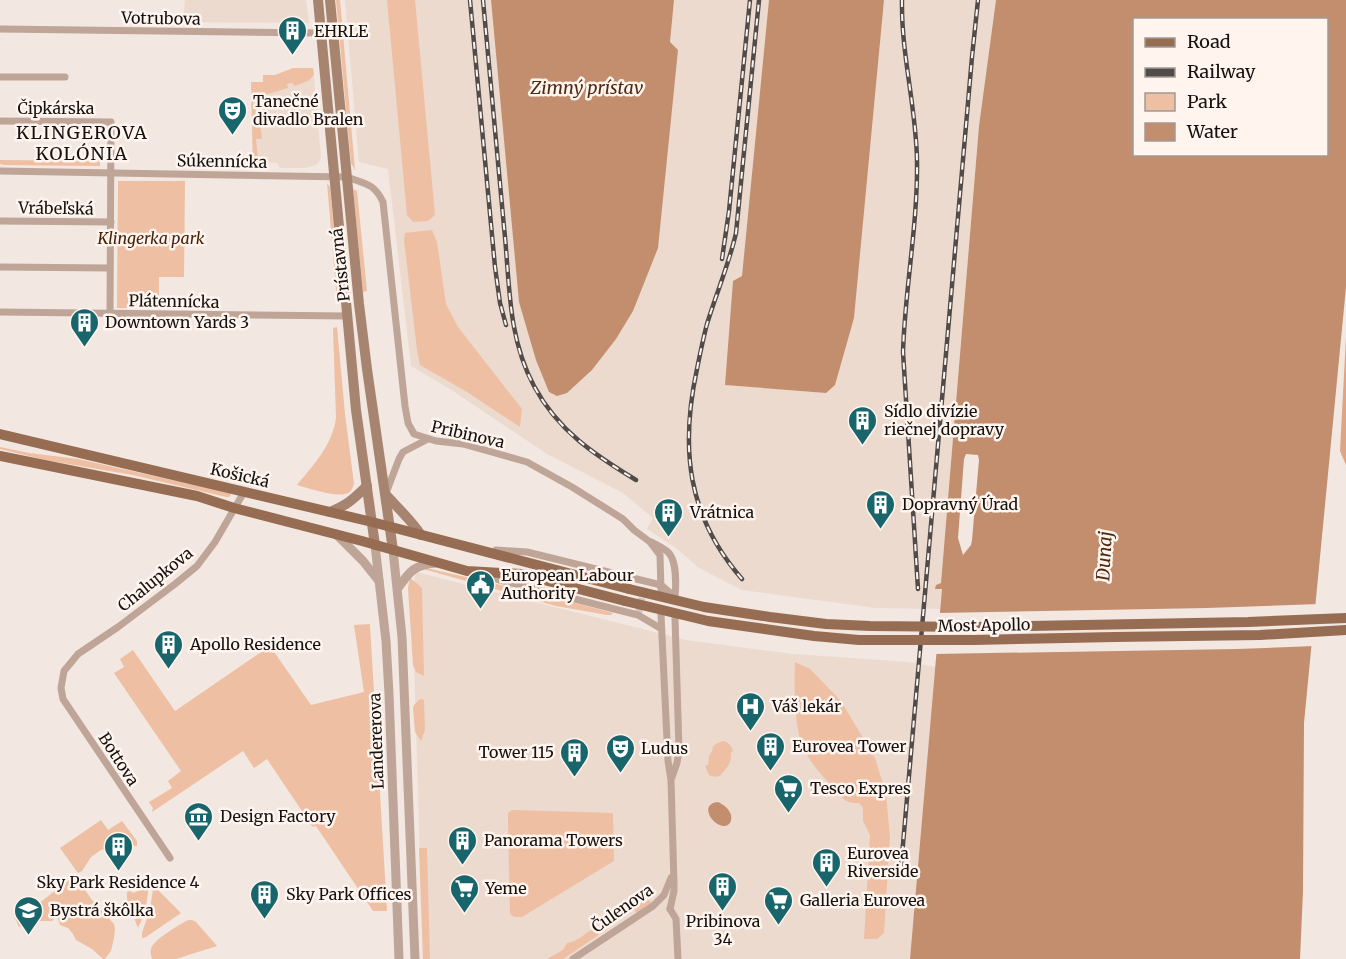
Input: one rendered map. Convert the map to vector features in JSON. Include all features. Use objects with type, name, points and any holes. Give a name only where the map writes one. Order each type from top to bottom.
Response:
[{"type":"main road","name":"Prístavná","points":[[318,0],[357,410],[372,522]]},
{"type":"main road","name":"Prístavná","points":[[330,0],[360,315],[390,526]]},
{"type":"main road","name":"Košická","points":[[0,434],[390,526],[628,589]]},
{"type":"main road","name":"Košická","points":[[0,456],[197,496],[467,571],[521,574],[625,602]]},
{"type":"main road","points":[[330,512],[346,505],[367,486]]},
{"type":"main road","points":[[386,494],[422,535]]},
{"type":"main road","name":"Landererova","points":[[372,522],[375,544]]},
{"type":"main road","name":"Landererova","points":[[390,526],[393,550]]},
{"type":"main road","name":"Most Apollo","points":[[628,589],[704,607],[798,621],[870,626],[975,627],[1346,618]]},
{"type":"main road","name":"Most Apollo","points":[[625,602],[708,621],[859,640],[1115,638],[1346,630]]},
{"type":"street","name":"Votrubova","points":[[0,29],[321,33]]},
{"type":"street","points":[[0,77],[65,77]]},
{"type":"street","name":"Čipkárska","points":[[0,121],[111,122],[111,173]]},
{"type":"street","name":"Súkennícka","points":[[0,171],[347,177]]},
{"type":"street","points":[[110,314],[111,173]]},
{"type":"street","name":"Pribinova","points":[[347,177],[372,186],[379,193],[383,202],[408,423],[414,434],[436,441],[463,444],[526,462],[595,501],[623,519],[650,542],[660,555],[661,588]]},
{"type":"street","name":"Vrábeľská","points":[[0,221],[111,222]]},
{"type":"street","points":[[0,267],[110,268]]},
{"type":"street","name":"Plátennícka","points":[[0,312],[348,316]]},
{"type":"street","points":[[386,494],[403,452],[428,439]]},
{"type":"street","name":"Chalupkova","points":[[64,671],[78,654],[118,627],[197,566],[215,542],[244,492]]},
{"type":"street","points":[[335,533],[379,581]]},
{"type":"street","points":[[650,542],[668,552],[674,564],[675,597],[661,588]]},
{"type":"street","name":"Landererova","points":[[375,544],[386,641],[399,959]]},
{"type":"street","name":"Košická","points":[[472,549],[527,552],[661,588]]},
{"type":"street","name":"Landererova","points":[[393,550],[402,637],[415,959]]},
{"type":"street","points":[[398,588],[410,572],[422,565],[439,563]]},
{"type":"street","name":"Košická","points":[[467,571],[638,615],[660,628]]},
{"type":"street","points":[[661,615],[668,761],[671,780],[674,891],[670,909]]},
{"type":"street","points":[[671,780],[679,750],[675,618]]},
{"type":"street","name":"Bottova","points":[[64,671],[61,688],[63,699],[170,858]]},
{"type":"street","name":"Čulenova","points":[[573,959],[653,906],[669,886],[673,869]]},
{"type":"street","points":[[653,906],[670,909],[676,919],[678,959]]},
{"type":"shaded area","points":[[185,0],[306,0],[309,23],[183,22]]},
{"type":"shaded area","points":[[345,0],[491,0],[519,302],[567,393],[592,370],[616,339],[633,311],[674,0],[769,0],[742,276],[733,282],[730,385],[826,393],[854,318],[884,0],[996,0],[979,126],[941,583],[936,585],[936,589],[942,588],[940,609],[876,608],[742,590],[699,568],[676,548],[647,529],[653,518],[623,493],[547,454],[453,391],[411,366],[388,169],[359,162]]},
{"type":"shaded area","points":[[293,68],[313,68],[321,157],[319,162],[305,168],[280,168],[277,163],[262,162],[259,167],[253,168],[251,89],[275,88]]},
{"type":"shaded area","points":[[1346,337],[1346,465],[1340,451]]},
{"type":"shaded area","points":[[416,572],[686,640],[793,654],[909,662],[936,667],[910,959],[423,959],[412,592]]},
{"type":"green space","points":[[336,0],[340,0],[355,170],[351,163]]},
{"type":"green space","points":[[387,0],[415,0],[435,215],[428,221],[413,222],[407,215]]},
{"type":"green space","points":[[293,68],[313,68],[314,75],[308,81],[294,86],[293,83],[287,84],[288,88],[253,100],[253,108],[258,108],[262,139],[256,139],[258,158],[262,158],[262,162],[259,167],[253,168],[251,82],[263,82],[263,75],[275,75]]},
{"type":"green space","points":[[0,160],[100,161],[100,166],[4,165],[0,164]]},
{"type":"green space","name":"Klingerka park","points":[[118,181],[185,181],[184,277],[159,277],[159,308],[117,308]]},
{"type":"green space","points":[[327,183],[330,187],[341,302],[337,300]]},
{"type":"green space","points":[[353,189],[357,191],[367,291],[363,292]]},
{"type":"green space","points":[[432,230],[437,242],[446,304],[458,327],[522,409],[520,427],[467,392],[420,365],[404,240],[405,233]]},
{"type":"green space","points":[[337,327],[354,484],[350,492],[341,495],[297,485],[321,454],[334,428],[336,418],[333,328]]},
{"type":"green space","points":[[0,447],[78,459],[231,495],[226,497],[133,475],[45,460],[0,449]]},
{"type":"green space","points":[[423,569],[613,613],[607,615],[556,606]]},
{"type":"green space","points":[[410,578],[422,588],[424,676],[416,672],[413,665],[408,588]]},
{"type":"green space","points":[[370,624],[387,911],[373,911],[316,826],[312,826],[267,759],[254,768],[243,751],[152,812],[153,808],[149,802],[172,788],[168,781],[181,771],[114,673],[124,667],[120,659],[133,650],[175,711],[270,646],[311,705],[364,692],[354,625]]},
{"type":"green space","points":[[795,662],[810,669],[841,701],[875,758],[886,794],[890,837],[884,933],[877,939],[864,939],[870,835],[863,821],[863,808],[859,803],[843,799],[806,753],[796,717]]},
{"type":"green space","points":[[420,699],[424,700],[425,730],[421,741],[415,732],[413,708]]},
{"type":"green space","points":[[723,741],[731,746],[733,751],[728,767],[717,777],[709,775],[705,766],[708,765],[712,748]]},
{"type":"green space","points":[[512,810],[613,813],[614,861],[522,917],[514,916],[510,913],[508,822],[508,813]]},
{"type":"green space","points":[[101,820],[108,830],[122,821],[137,841],[137,846],[122,845],[101,850],[91,857],[82,871],[78,873],[60,848]]},
{"type":"green space","points":[[419,848],[427,848],[430,959],[423,959]]},
{"type":"green space","points":[[147,878],[149,880],[146,904],[138,928],[127,900],[127,892],[138,891]]},
{"type":"green space","points":[[70,879],[83,887],[114,924],[111,951],[105,959],[76,940],[68,928],[60,925],[57,916],[52,921],[41,921],[19,927],[15,918]]},
{"type":"green space","points":[[155,887],[181,913],[142,938],[153,889]]},
{"type":"green space","points":[[649,900],[652,903],[637,914],[633,908],[563,959],[547,959],[563,950],[567,943],[599,927],[611,917]]},
{"type":"green space","points":[[188,920],[196,922],[217,946],[176,959],[152,959],[153,945]]},
{"type":"water","name":"Zimný prístav","points":[[491,0],[674,0],[670,42],[678,50],[658,248],[633,311],[616,339],[592,370],[567,393],[557,396],[549,392],[536,360],[519,302]]},
{"type":"water","points":[[769,0],[884,0],[854,318],[835,385],[826,393],[725,385],[733,281],[742,276]]},
{"type":"water","name":"Dunaj","points":[[996,0],[1346,0],[1346,287],[1304,723],[1303,891],[1300,959],[910,959],[942,589],[935,589],[936,585],[941,583],[979,126]]},
{"type":"water","points":[[718,802],[726,807],[731,815],[729,824],[725,826],[716,823],[709,815],[709,807]]},
{"type":"pier","points":[[966,454],[978,455],[979,460],[972,540],[963,555],[958,538]]},
{"type":"pier","points":[[1319,604],[1315,646],[934,654],[937,613]]},
{"type":"tunnel","points":[[638,615],[646,581]]},
{"type":"railway","points":[[470,0],[495,267],[506,325]]},
{"type":"railway","points":[[483,0],[511,308],[525,367],[544,402],[566,429],[592,451],[636,480]]},
{"type":"railway","points":[[722,259],[729,211],[750,0]]},
{"type":"railway","points":[[742,579],[709,531],[699,506],[692,480],[689,426],[704,335],[736,233],[759,0]]},
{"type":"railway","points":[[902,0],[902,20],[917,160],[916,208],[903,352],[918,589]]},
{"type":"railway","points":[[901,867],[978,0]]},
{"type":"place","name":"EHRLE","points":[[293,56]]},
{"type":"place","name":"Tanečné divadlo Bralen","points":[[232,136]]},
{"type":"place","name":"Downtown Yards 3","points":[[84,348]]},
{"type":"place","name":"Sídlo divízie riečnej dopravy","points":[[863,446]]},
{"type":"place","name":"Dopravný Úrad","points":[[881,530]]},
{"type":"place","name":"Vrátnica","points":[[669,538]]},
{"type":"place","name":"European Labour Authority","points":[[480,610]]},
{"type":"place","name":"Apollo Residence","points":[[169,670]]},
{"type":"place","name":"Váš lekár","points":[[751,732]]},
{"type":"place","name":"Eurovea Tower","points":[[771,772]]},
{"type":"place","name":"Ludus","points":[[620,774]]},
{"type":"place","name":"Tower 115","points":[[575,778]]},
{"type":"place","name":"Tesco Expres","points":[[789,814]]},
{"type":"place","name":"Design Factory","points":[[199,842]]},
{"type":"place","name":"Panorama Towers","points":[[463,866]]},
{"type":"place","name":"Sky Park Residence 4","points":[[118,872]]},
{"type":"place","name":"Eurovea Riverside","points":[[826,888]]},
{"type":"place","name":"Pribinova 34","points":[[723,912]]},
{"type":"place","name":"Yeme","points":[[464,914]]},
{"type":"place","name":"Sky Park Offices","points":[[265,920]]},
{"type":"place","name":"Galleria Eurovea","points":[[779,926]]},
{"type":"place","name":"Bystrá škôlka","points":[[29,936]]},
{"type":"district","name":"KLINGEROVA KOLÓNIA","points":[[82,142]]}]
